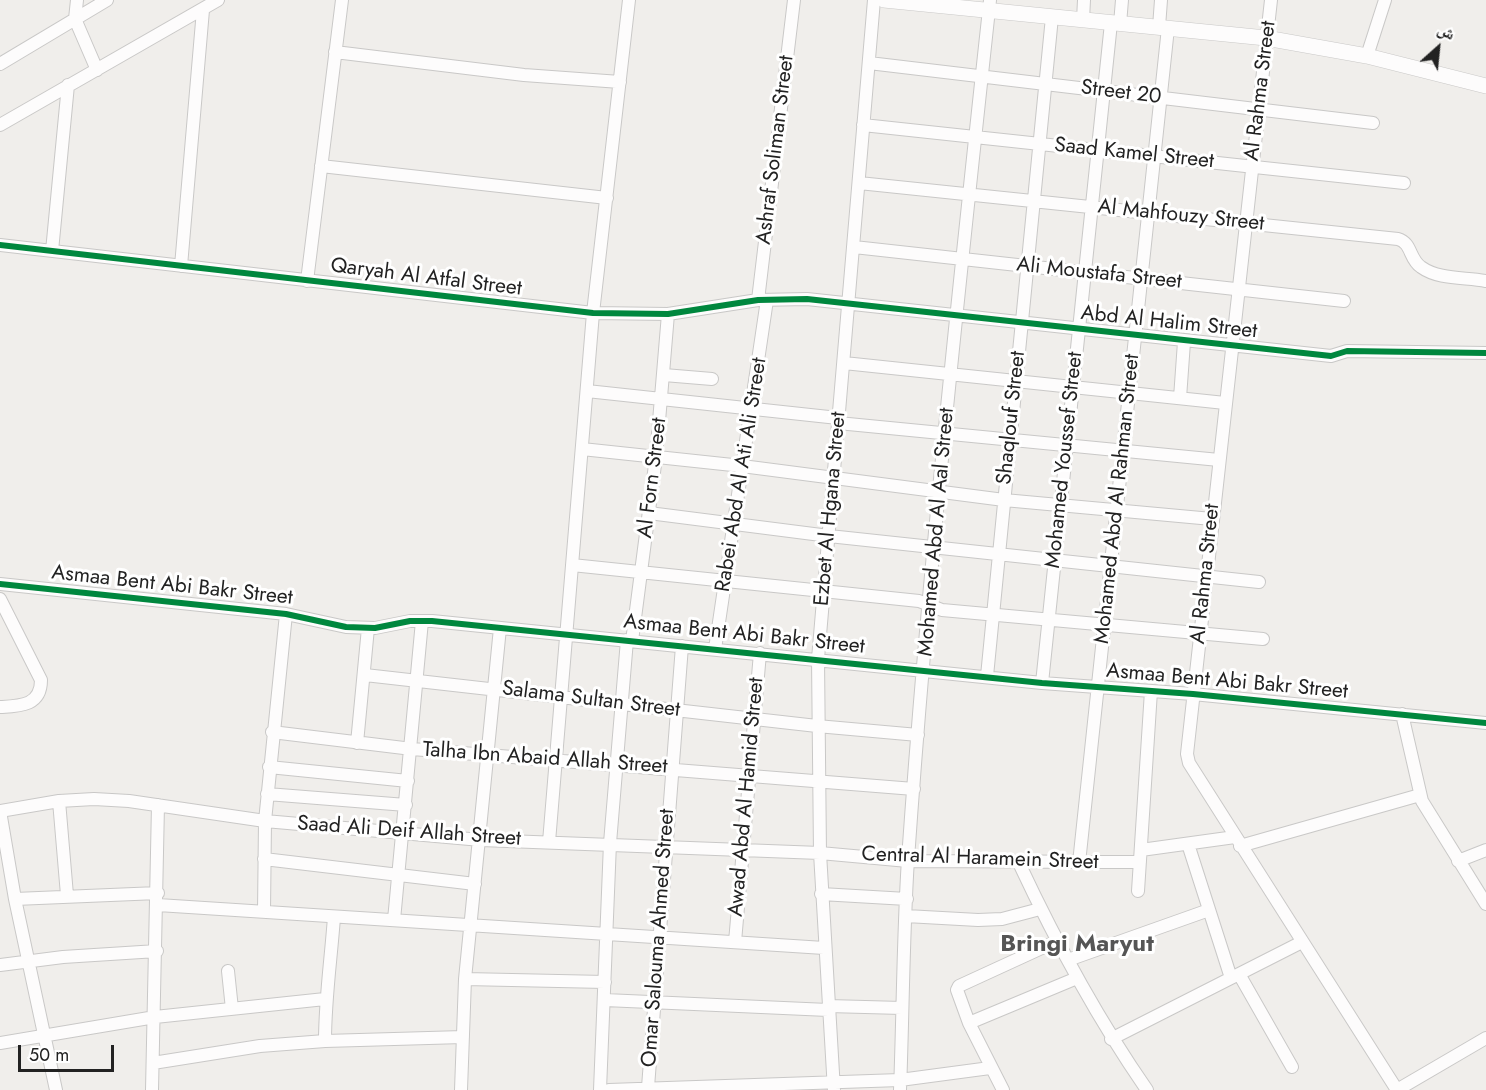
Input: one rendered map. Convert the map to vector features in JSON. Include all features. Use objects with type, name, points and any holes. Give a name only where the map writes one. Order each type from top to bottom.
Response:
[{"type":"street","points":[[77,0],[75,19],[98,69]]},
{"type":"street","points":[[0,64],[107,0]]},
{"type":"street","points":[[0,125],[219,0]]},
{"type":"street","points":[[307,281],[342,0]]},
{"type":"street","points":[[549,842],[593,313],[629,0]]},
{"type":"street","name":"Ashraf Soliman Street","points":[[762,300],[794,0]]},
{"type":"street","name":"Ezbet Al Hgana Street","points":[[833,1086],[821,894],[817,726],[818,659],[874,0]]},
{"type":"street","points":[[884,0],[990,5],[1052,17],[1266,38],[1367,57],[1486,86]]},
{"type":"street","points":[[1083,20],[1084,0]]},
{"type":"street","name":"Mohamed Youssef Street","points":[[1042,683],[1104,91],[1115,23],[1122,0]]},
{"type":"street","name":"Mohamed Abd Al Rahman Street","points":[[1079,863],[1161,98],[1164,28],[1161,0]]},
{"type":"street","name":"Al Rahma Street","points":[[1271,0],[1192,694],[1187,744],[1189,763],[1237,842],[1397,1090]]},
{"type":"street","points":[[1367,57],[1385,0]]},
{"type":"street","name":"Mohamed Abd Al Aal Street","points":[[900,1085],[908,861],[918,735],[945,433],[990,5]]},
{"type":"street","points":[[181,266],[203,10]]},
{"type":"street","name":"Shaqlouf Street","points":[[987,676],[1052,17]]},
{"type":"street","points":[[335,52],[524,75],[620,82]]},
{"type":"street","name":"Street 20","points":[[869,63],[1373,123]]},
{"type":"street","points":[[52,251],[68,86]]},
{"type":"street","name":"Saad Kamel Street","points":[[863,125],[1404,183]]},
{"type":"street","points":[[321,166],[607,198]]},
{"type":"street","name":"Al Mahfouzy Street","points":[[859,183],[1401,240],[1407,243],[1415,261],[1432,273],[1486,281]]},
{"type":"street","name":"Qaryah Al Atfal Street","points":[[0,245],[593,313],[668,314],[762,300],[807,299],[849,304]]},
{"type":"street","name":"Ali Moustafa Street","points":[[854,247],[1344,301]]},
{"type":"street","name":"Rabei Abd Al Ati Ali Street","points":[[715,649],[752,407],[762,300]]},
{"type":"street","name":"Abd Al Halim Street","points":[[849,304],[1184,342],[1334,356],[1347,351],[1486,353]]},
{"type":"street","name":"Al Forn Street","points":[[600,1090],[605,934],[616,764],[629,641],[641,572],[656,457],[668,314]]},
{"type":"street","points":[[1180,398],[1184,342]]},
{"type":"street","points":[[844,363],[1225,403]]},
{"type":"street","points":[[664,375],[712,379]]},
{"type":"street","points":[[587,391],[752,407],[945,433],[1219,460]]},
{"type":"street","points":[[582,448],[1004,500],[1212,519]]},
{"type":"street","points":[[649,513],[828,536],[1259,582]]},
{"type":"street","points":[[572,565],[919,601],[942,610],[1263,639]]},
{"type":"street","name":"Asmaa Bent Abi Bakr Street","points":[[0,584],[286,614],[336,626],[368,628],[422,621],[924,669],[1042,683],[1192,694],[1486,723]]},
{"type":"street","points":[[0,599],[39,673],[41,687],[39,694],[29,704],[0,707]]},
{"type":"street","points":[[264,911],[265,821],[269,767],[286,614]]},
{"type":"street","points":[[394,920],[422,621]]},
{"type":"street","points":[[357,742],[368,628]]},
{"type":"street","points":[[461,1090],[465,979],[481,840],[500,628]]},
{"type":"street","name":"Omar Salouma Ahmed Street","points":[[648,1087],[682,646]]},
{"type":"street","name":"Awad Abd Al Hamid Street","points":[[735,942],[760,653]]},
{"type":"street","name":"Salama Sultan Street","points":[[365,675],[817,726],[918,735]]},
{"type":"street","points":[[1138,891],[1151,691]]},
{"type":"street","points":[[1402,714],[1420,795],[1458,861],[1486,903]]},
{"type":"street","name":"Talha Ibn Abaid Allah Street","points":[[272,732],[411,749],[914,789]]},
{"type":"street","points":[[269,767],[408,781]]},
{"type":"street","points":[[267,794],[406,805]]},
{"type":"street","name":"Central Al Haramein Street","points":[[820,853],[908,861],[1079,863],[1140,856],[1188,844],[1237,842],[1420,795]]},
{"type":"street","name":"Saad Ali Deif Allah Street","points":[[0,811],[59,801],[94,800],[158,805],[265,821],[403,835],[820,853]]},
{"type":"street","points":[[59,801],[67,895]]},
{"type":"street","points":[[152,1090],[158,899],[158,805]]},
{"type":"street","points":[[0,811],[15,899],[57,1090]]},
{"type":"street","points":[[1188,844],[1209,910],[1235,976],[1292,1067]]},
{"type":"street","points":[[1458,861],[1486,850]]},
{"type":"street","points":[[264,859],[475,884]]},
{"type":"street","points":[[1018,863],[1077,978],[1112,1039],[1147,1090]]},
{"type":"street","points":[[821,894],[907,899]]},
{"type":"street","points":[[15,899],[67,895],[158,899],[334,917],[824,948]]},
{"type":"street","points":[[906,916],[990,920],[1040,909]]},
{"type":"street","points":[[1068,960],[1209,910]]},
{"type":"street","points":[[325,1041],[325,999],[334,917]]},
{"type":"street","points":[[1003,1090],[969,1023],[958,994],[959,986],[1058,940]]},
{"type":"street","points":[[1112,1039],[1302,942]]},
{"type":"street","points":[[0,965],[29,960],[156,951]]},
{"type":"street","points":[[228,971],[232,1009]]},
{"type":"street","points":[[969,1023],[1077,978]]},
{"type":"street","points":[[465,979],[605,982]]},
{"type":"street","points":[[0,1043],[155,1017],[325,999]]},
{"type":"street","points":[[604,1000],[653,1004],[903,1008]]},
{"type":"street","points":[[153,1063],[260,1046],[325,1041],[463,1037]]},
{"type":"street","points":[[1397,1090],[1486,1038]]},
{"type":"street","points":[[609,1090],[648,1087],[900,1085],[990,1068]]},
{"type":"cycle path","points":[[0,245],[593,313],[668,314],[758,300],[807,299],[1331,356],[1347,351],[1486,353]]},
{"type":"cycle path","points":[[0,584],[286,614],[346,627],[375,628],[410,621],[432,621],[1042,683],[1193,694],[1486,723]]},
{"type":"district","name":"Bringi Maryut","points":[[1077,945]]}]
